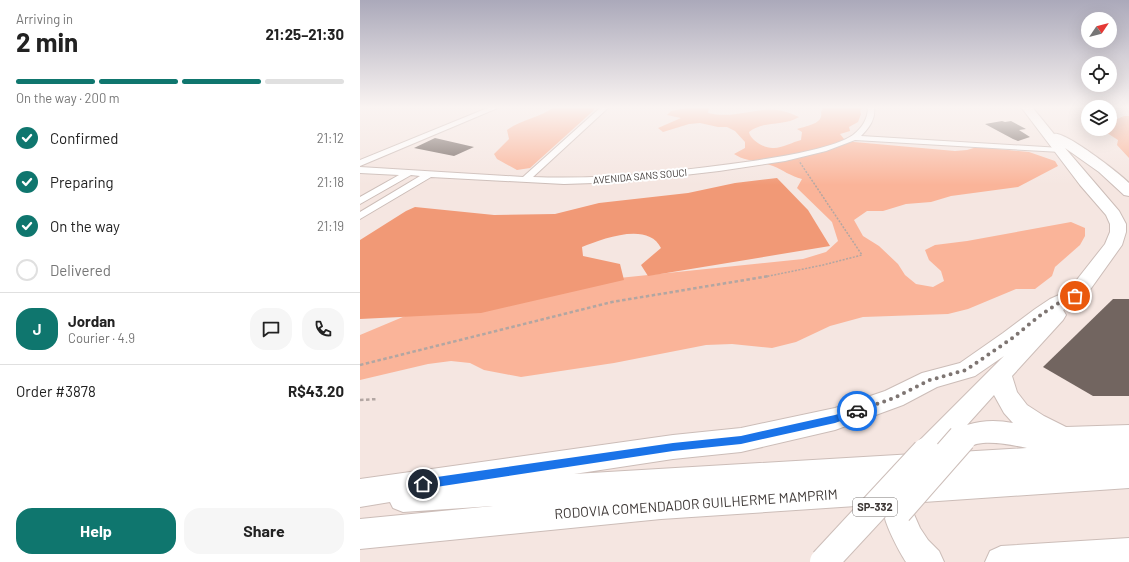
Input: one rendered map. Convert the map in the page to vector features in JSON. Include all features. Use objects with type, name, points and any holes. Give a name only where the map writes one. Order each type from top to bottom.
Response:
[{"type":"main road","name":"SP-332","points":[[1047,133],[1112,214],[1118,224],[1118,232],[1113,244],[1075,296]]},
{"type":"main road","name":"SP-332","points":[[1052,133],[1107,170],[1119,180],[1129,192]]},
{"type":"main road","points":[[1077,172],[1079,168],[1084,167],[1107,170]]},
{"type":"main road","name":"SP-332","points":[[824,562],[982,391],[1075,296],[1121,246],[1129,223]]},
{"type":"main road","points":[[360,493],[673,447],[741,440],[835,419],[894,398],[930,380],[966,370],[1011,339],[1052,307],[1075,296]]},
{"type":"main road","points":[[1000,374],[1003,389],[1016,411],[1036,426],[1072,438]]},
{"type":"main road","points":[[928,562],[920,555],[907,537],[898,511],[962,438],[981,432],[1001,432],[1039,439],[1129,436]]},
{"type":"main road","name":"RODOVIA COMENDADOR GUILHERME MAMPRIM","points":[[360,501],[988,463],[1129,456]]},
{"type":"main road","name":"RODOVIA COMENDADOR GUILHERME MAMPRIM","points":[[360,534],[661,505],[1129,475]]},
{"type":"main road","points":[[1001,562],[1129,554]]},
{"type":"street","points":[[360,163],[432,133]]},
{"type":"street","points":[[526,179],[576,133]]},
{"type":"street","points":[[854,138],[859,133]]},
{"type":"street","points":[[854,138],[1061,150]]},
{"type":"street","name":"AVENIDA SANS SOUCI","points":[[360,170],[526,179],[615,180],[737,166],[796,156],[854,138]]},
{"type":"street","points":[[360,201],[410,172]]},
{"type":"street","points":[[360,216],[431,173]]},
{"type":"path","points":[[360,365],[612,302],[757,278],[823,265],[862,255],[796,156]]},
{"type":"path","points":[[360,400],[378,399]]},
{"type":"shaded area","points":[[508,133],[568,133],[530,168],[517,170],[497,159],[494,154],[509,139]]},
{"type":"shaded area","points":[[737,133],[749,133],[755,141],[762,145],[770,148],[777,148],[801,140],[802,133],[843,133],[840,134],[844,139],[854,142],[955,151],[977,147],[1029,152],[1055,161],[1058,166],[1018,187],[951,196],[931,202],[906,204],[883,211],[867,211],[854,220],[863,236],[879,246],[898,264],[905,275],[916,284],[933,287],[944,281],[941,271],[929,260],[925,250],[935,245],[967,241],[1071,222],[1085,228],[1085,236],[1080,245],[1055,267],[1052,276],[1035,289],[1016,289],[968,309],[948,314],[863,317],[830,326],[796,342],[772,348],[732,344],[706,345],[614,363],[521,377],[484,370],[470,363],[451,361],[428,364],[360,380],[360,335],[410,314],[494,291],[803,259],[826,252],[838,241],[832,222],[797,188],[802,179],[773,166],[742,158],[734,154],[745,148],[745,142]]},
{"type":"shaded area","points":[[1117,133],[1129,133],[1129,158],[1117,145],[1118,140],[1112,136],[1117,136]]},
{"type":"shaded area","points":[[777,178],[808,210],[830,246],[648,276],[641,265],[661,248],[655,240],[646,235],[624,234],[582,247],[583,256],[620,264],[624,280],[481,313],[360,319],[360,240],[406,211],[415,207],[494,215],[555,214],[599,203],[688,193],[735,183]]},
{"type":"building","points":[[1002,133],[1024,133],[1030,137],[1018,141]]},
{"type":"building","points":[[435,138],[474,147],[454,156],[414,148]]},
{"type":"building","points":[[1113,299],[1129,299],[1129,396],[1093,396],[1043,367]]},
{"type":"way so far","points":[[857,411],[894,398],[930,380],[966,370],[1011,339],[1042,314],[1057,304],[1075,296]]},
{"type":"route","points":[[423,484],[673,447],[741,440],[835,419],[857,411]]}]
